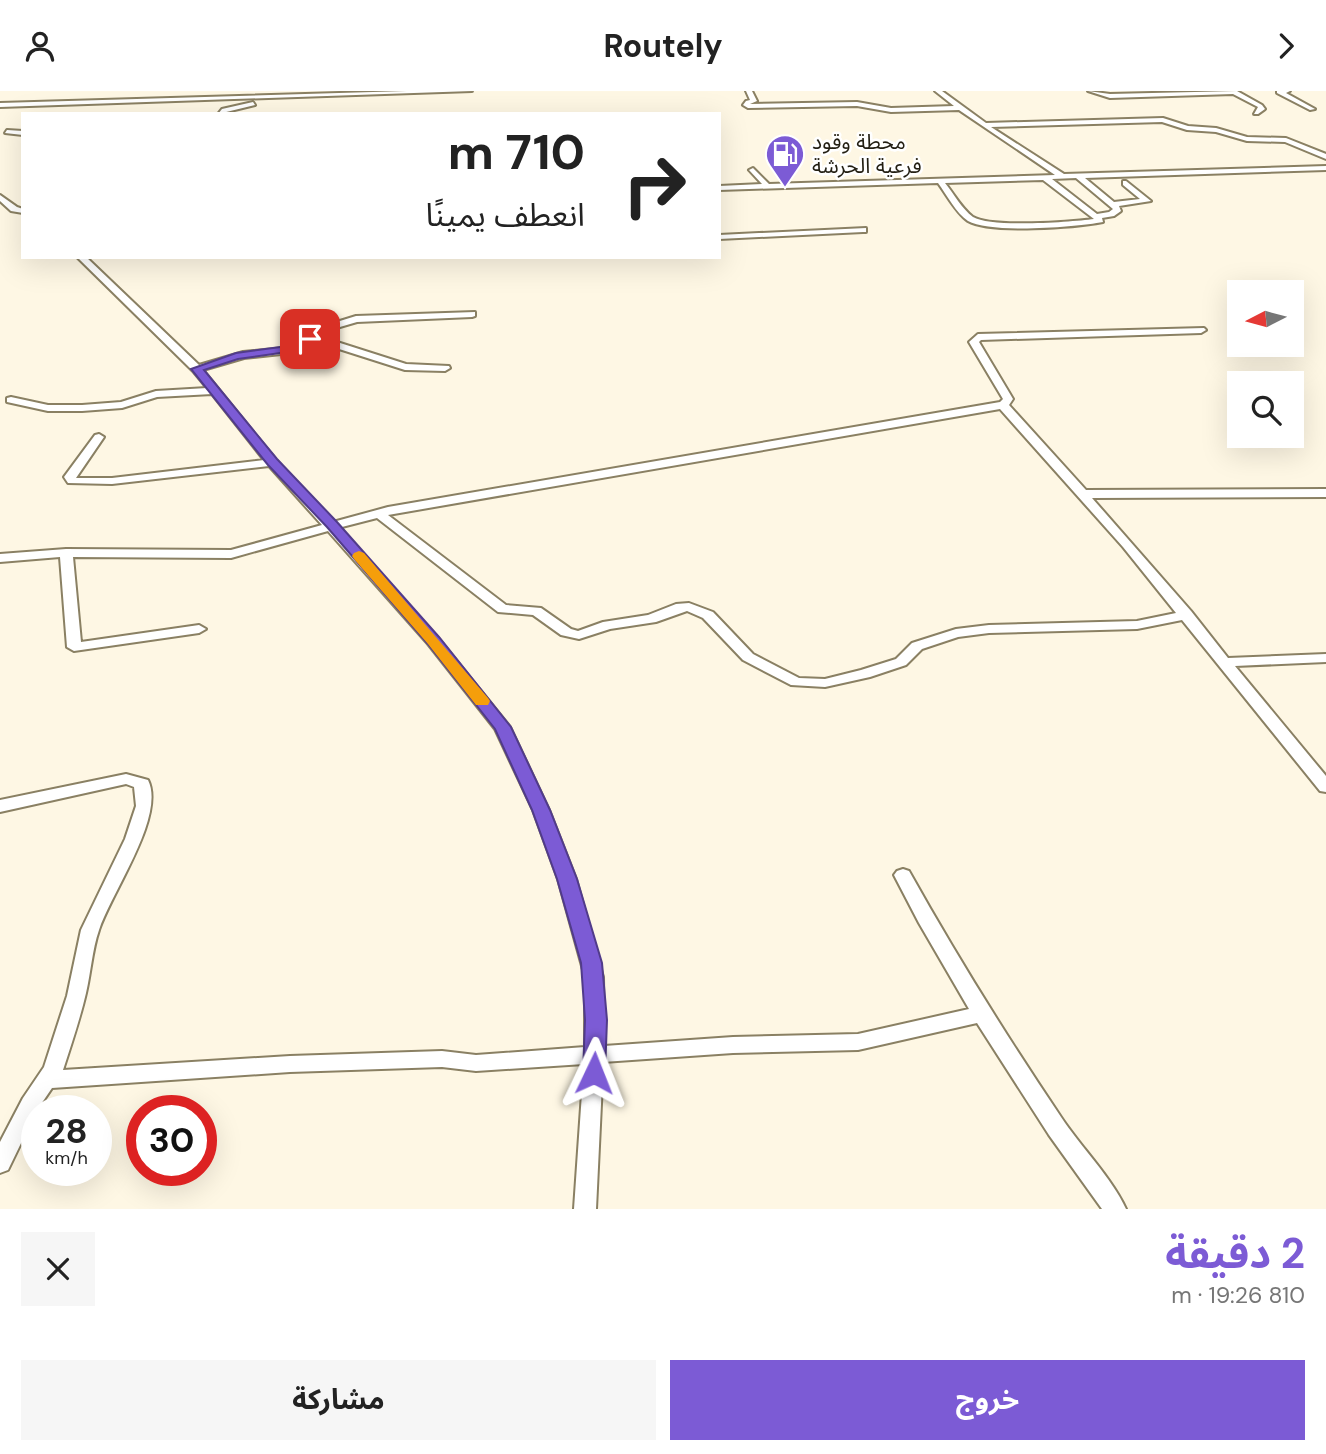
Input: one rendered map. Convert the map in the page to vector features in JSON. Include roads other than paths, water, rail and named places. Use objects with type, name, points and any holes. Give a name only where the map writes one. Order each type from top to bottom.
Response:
[{"type":"street","points":[[148,101],[155,91]]},
{"type":"street","points":[[0,105],[469,91]]},
{"type":"street","points":[[750,91],[754,101],[747,103],[748,106],[857,104],[887,110],[961,108]]},
{"type":"street","points":[[939,91],[1063,177]]},
{"type":"street","points":[[1091,91],[1104,96],[1234,92],[1260,106],[1262,109],[1256,113]]},
{"type":"street","points":[[1287,91],[1279,92],[1312,109]]},
{"type":"street","points":[[41,104],[48,97]]},
{"type":"street","points":[[222,112],[258,102],[262,97]]},
{"type":"street","points":[[123,110],[132,101]]},
{"type":"street","points":[[988,125],[1163,120],[1186,128],[1216,130],[1247,139],[1286,140],[1326,157]]},
{"type":"street","points":[[7,132],[21,132]]},
{"type":"street","points":[[721,188],[1326,168]]},
{"type":"street","points":[[753,170],[768,187]]},
{"type":"street","points":[[1078,176],[1114,204],[1116,212],[1096,216]]},
{"type":"street","points":[[940,181],[971,219],[982,223],[1099,221],[1046,177]]},
{"type":"street","points":[[1114,204],[1147,201],[1126,183]]},
{"type":"street","points":[[0,197],[21,211]]},
{"type":"street","points":[[0,213],[21,212]]},
{"type":"street","points":[[721,237],[863,230]]},
{"type":"street","points":[[82,259],[197,369],[272,462],[332,524],[433,641],[502,727],[554,845],[592,963],[596,1020],[585,1209]]},
{"type":"street","points":[[290,349],[330,327],[356,319],[472,314]]},
{"type":"street","points":[[0,558],[66,553],[220,555],[377,513],[1003,405],[1008,399],[974,342],[978,337],[1201,330]]},
{"type":"street","points":[[197,369],[236,356],[341,345],[405,367],[445,368]]},
{"type":"street","points":[[11,400],[48,408],[82,408],[122,405],[161,393],[215,391]]},
{"type":"street","points":[[1003,405],[1084,494],[1186,614],[1326,787]]},
{"type":"street","points":[[99,437],[73,470],[69,477],[72,481],[112,481],[272,462]]},
{"type":"street","points":[[1084,494],[1326,493]]},
{"type":"street","points":[[377,513],[503,609],[536,611],[566,632],[579,635],[608,625],[651,619],[681,607],[689,607],[708,615],[748,657],[796,682],[825,683],[865,674],[901,662],[917,646],[956,633],[989,629],[1137,625],[1186,614]]},
{"type":"street","points":[[66,553],[72,646],[199,629]]},
{"type":"street","points":[[1224,662],[1326,658]]},
{"type":"street","points":[[0,806],[126,779],[142,784],[145,797],[133,839],[90,930],[76,996],[48,1080],[30,1104],[0,1163]]},
{"type":"street","points":[[903,875],[925,918],[982,1014],[1056,1128],[1115,1209]]},
{"type":"street","points":[[48,1080],[289,1064],[442,1059],[476,1063],[733,1045],[858,1042],[982,1014]]},
{"type":"place","name":"محطة وقود فرعية الحرشة","points":[[785,188]]}]
